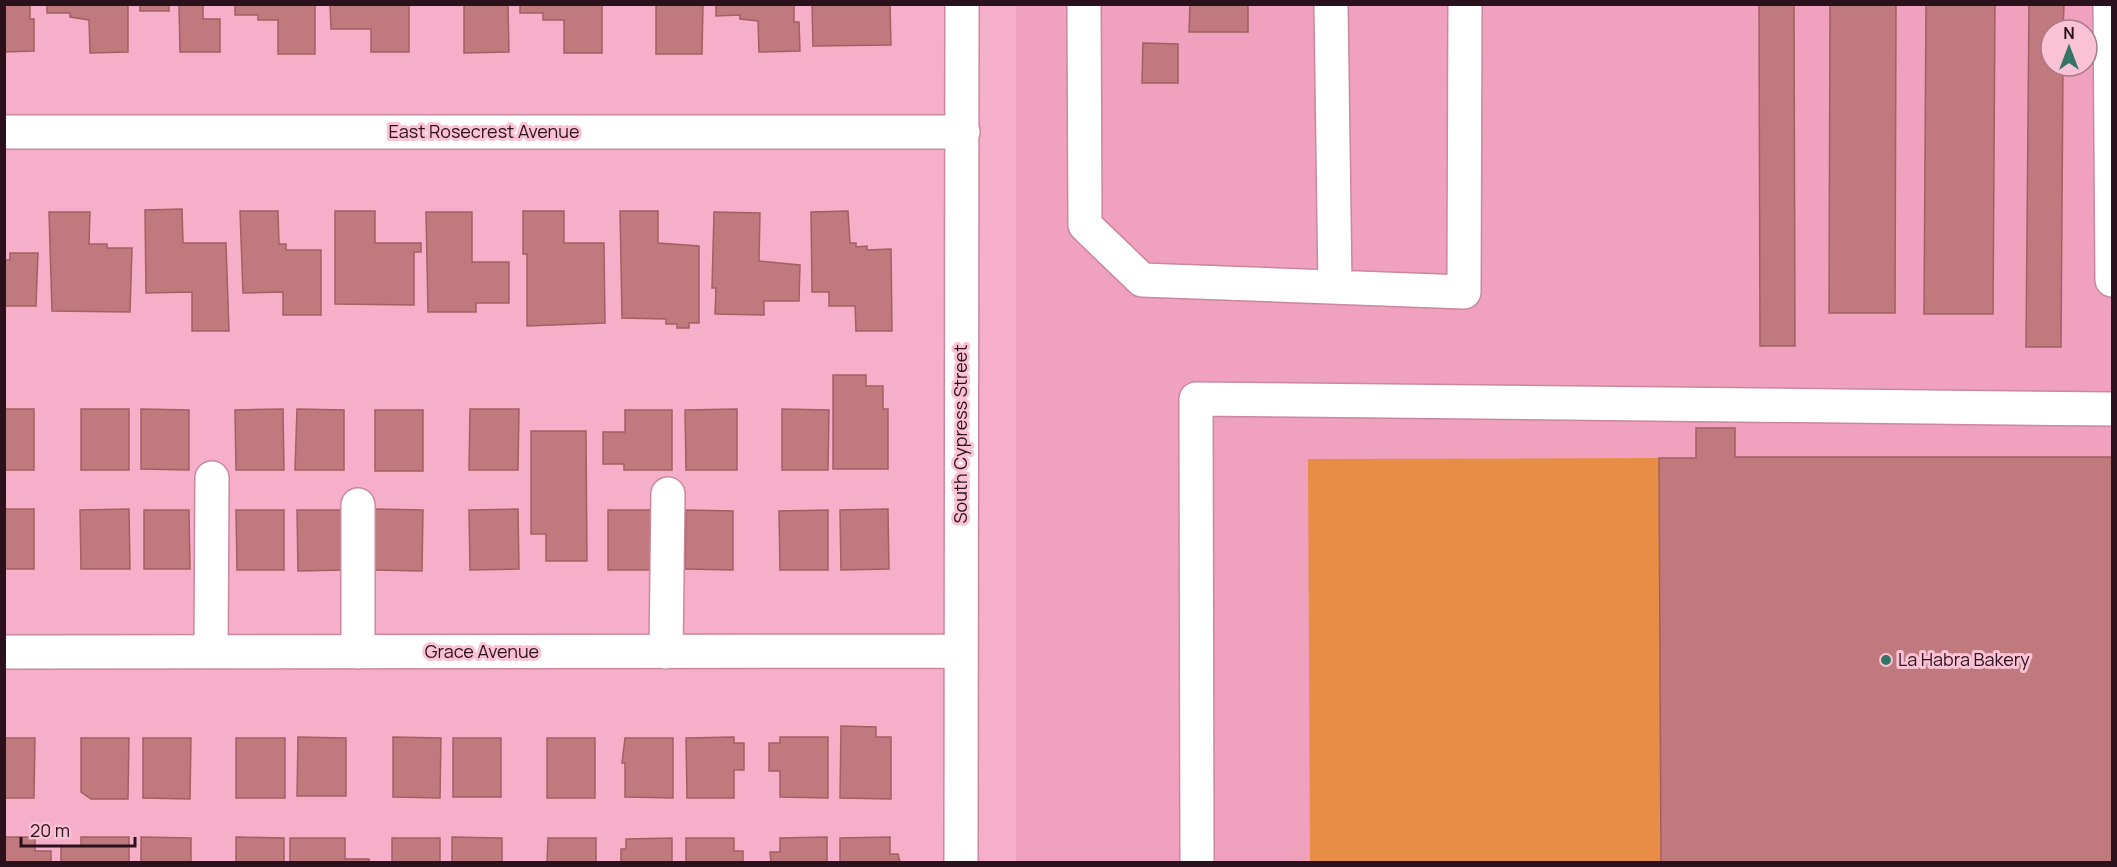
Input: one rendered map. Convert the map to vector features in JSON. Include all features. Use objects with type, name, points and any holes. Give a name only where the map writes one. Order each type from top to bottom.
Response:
[{"type":"street","name":"South Cypress Street","points":[[961,862],[962,4]]},
{"type":"street","points":[[1084,4],[1085,225],[1142,280],[1464,292],[1465,4]]},
{"type":"street","points":[[1332,4],[1335,287]]},
{"type":"street","points":[[2110,4],[2112,280]]},
{"type":"street","name":"East Rosecrest Avenue","points":[[4,132],[963,132]]},
{"type":"street","points":[[1197,862],[1196,399],[2112,409]]},
{"type":"street","points":[[211,652],[212,478]]},
{"type":"street","points":[[666,652],[668,494]]},
{"type":"street","points":[[358,505],[358,652]]},
{"type":"street","name":"Grace Avenue","points":[[4,652],[960,651]]},
{"type":"shaded area","points":[[1016,5],[2112,5],[2112,862],[1016,862]]},
{"type":"shaded area","points":[[1659,458],[1661,862],[1310,862],[1308,459]]},
{"type":"building","points":[[4,4],[30,4],[30,19],[34,19],[34,51],[4,52]]},
{"type":"building","points":[[47,4],[128,4],[128,52],[90,53],[89,20],[70,17],[70,13],[47,13]]},
{"type":"building","points":[[140,4],[218,4],[203,5],[203,19],[220,19],[220,52],[180,52],[179,5],[169,5],[169,11],[140,11]]},
{"type":"building","points":[[235,4],[315,4],[315,54],[278,54],[278,20],[258,20],[258,15],[235,15]]},
{"type":"building","points":[[330,4],[409,4],[409,52],[371,52],[371,29],[331,29]]},
{"type":"building","points":[[464,4],[508,4],[509,52],[464,53]]},
{"type":"building","points":[[520,4],[602,4],[602,53],[564,53],[564,20],[543,20],[543,13],[520,13]]},
{"type":"building","points":[[656,4],[703,4],[702,54],[656,54]]},
{"type":"building","points":[[716,4],[794,4],[794,22],[799,22],[800,51],[759,52],[758,21],[740,19],[740,15],[716,16]]},
{"type":"building","points":[[812,4],[890,4],[891,45],[813,46]]},
{"type":"building","points":[[1190,4],[1248,4],[1248,32],[1189,32]]},
{"type":"building","points":[[1759,4],[1794,4],[1795,346],[1760,346]]},
{"type":"building","points":[[1830,4],[1896,4],[1895,313],[1829,313]]},
{"type":"building","points":[[1926,4],[1995,4],[1993,314],[1924,314]]},
{"type":"building","points":[[2029,4],[2064,4],[2063,18],[2039,18],[2039,78],[2063,78],[2061,347],[2026,347]]},
{"type":"building","points":[[1143,43],[1178,44],[1178,83],[1142,83]]},
{"type":"building","points":[[182,209],[183,243],[226,243],[229,331],[192,331],[192,292],[146,293],[145,210]]},
{"type":"building","points":[[240,211],[278,211],[279,244],[286,244],[286,250],[321,250],[321,315],[283,315],[283,292],[243,293]]},
{"type":"building","points":[[335,211],[375,211],[375,243],[421,243],[421,252],[414,252],[414,305],[335,304]]},
{"type":"building","points":[[523,211],[564,211],[564,243],[604,243],[605,323],[527,326],[527,254],[523,254]]},
{"type":"building","points":[[620,211],[658,211],[658,243],[699,246],[699,323],[689,323],[689,328],[677,328],[677,324],[666,324],[666,319],[622,318]]},
{"type":"building","points":[[848,211],[850,243],[856,243],[856,247],[867,246],[867,250],[891,249],[892,331],[856,331],[855,306],[829,306],[829,292],[812,292],[811,212]]},
{"type":"building","points":[[49,212],[90,212],[89,244],[107,244],[107,248],[132,248],[130,312],[52,311]]},
{"type":"building","points":[[426,212],[472,212],[472,262],[509,262],[509,303],[476,303],[476,312],[428,312]]},
{"type":"building","points":[[714,212],[760,213],[759,261],[800,265],[799,301],[764,301],[764,315],[715,314],[716,288],[712,288]]},
{"type":"building","points":[[10,253],[38,253],[36,306],[4,306],[4,260],[10,260]]},
{"type":"building","points":[[833,375],[866,375],[866,386],[883,386],[883,409],[888,409],[888,469],[833,469]]},
{"type":"building","points":[[4,409],[34,409],[34,470],[4,470]]},
{"type":"building","points":[[81,409],[129,409],[129,470],[81,470]]},
{"type":"building","points":[[141,409],[189,410],[189,470],[141,469]]},
{"type":"building","points":[[283,409],[284,470],[236,470],[235,410]]},
{"type":"building","points":[[297,409],[344,410],[344,470],[295,470]]},
{"type":"building","points":[[470,409],[519,409],[518,470],[469,470]]},
{"type":"building","points":[[737,409],[737,470],[686,470],[685,410]]},
{"type":"building","points":[[782,409],[829,410],[828,470],[782,470]]},
{"type":"building","points":[[375,410],[423,410],[423,471],[375,471]]},
{"type":"building","points":[[625,410],[672,410],[672,470],[624,470],[624,464],[603,464],[603,432],[625,432]]},
{"type":"building","name":"La Habra Bakery","points":[[1696,428],[1735,428],[1735,457],[2112,457],[2112,862],[1661,862],[1659,458],[1696,458]]},
{"type":"building","points":[[531,431],[586,431],[587,561],[546,561],[546,534],[531,534]]},
{"type":"building","points":[[4,509],[34,509],[34,569],[4,569]]},
{"type":"building","points":[[129,509],[130,569],[81,569],[80,510]]},
{"type":"building","points":[[375,509],[423,510],[422,571],[374,570]]},
{"type":"building","points":[[518,509],[519,569],[470,570],[469,510]]},
{"type":"building","points":[[888,509],[889,569],[841,570],[840,510]]},
{"type":"building","points":[[144,510],[189,510],[190,569],[144,569]]},
{"type":"building","points":[[236,510],[284,510],[284,570],[237,570]]},
{"type":"building","points":[[297,510],[344,510],[345,570],[298,571]]},
{"type":"building","points":[[608,510],[656,510],[656,570],[608,570]]},
{"type":"building","points":[[686,510],[733,511],[733,570],[685,569]]},
{"type":"building","points":[[828,510],[828,570],[780,570],[779,511]]},
{"type":"building","points":[[841,726],[876,727],[876,737],[891,737],[891,799],[840,798]]},
{"type":"building","points":[[298,737],[346,738],[346,796],[297,796]]},
{"type":"building","points":[[393,737],[441,738],[440,798],[393,797]]},
{"type":"building","points":[[734,737],[734,743],[744,743],[744,770],[734,770],[734,798],[687,798],[686,738]]},
{"type":"building","points":[[780,737],[828,737],[828,798],[780,797],[780,771],[769,771],[769,743],[780,743]]},
{"type":"building","points":[[4,738],[35,738],[34,798],[4,798]]},
{"type":"building","points":[[81,738],[129,738],[128,799],[91,799],[81,792]]},
{"type":"building","points":[[143,738],[191,738],[190,799],[143,798]]},
{"type":"building","points":[[236,738],[285,738],[285,798],[236,798]]},
{"type":"building","points":[[453,738],[501,738],[501,797],[453,797]]},
{"type":"building","points":[[547,738],[595,738],[595,798],[547,798]]},
{"type":"building","points":[[625,738],[673,738],[673,798],[625,797],[625,763],[622,763]]},
{"type":"building","points":[[4,837],[35,837],[35,851],[51,851],[51,862],[4,862]]},
{"type":"building","points":[[81,837],[129,837],[129,862],[61,862],[61,846],[81,846]]},
{"type":"building","points":[[141,837],[191,838],[191,862],[141,862]]},
{"type":"building","points":[[236,837],[284,838],[284,862],[236,862]]},
{"type":"building","points":[[452,837],[502,838],[502,862],[452,862]]},
{"type":"building","points":[[827,837],[827,862],[771,862],[770,852],[780,852],[780,838]]},
{"type":"building","points":[[890,837],[890,854],[898,854],[900,862],[840,862],[840,838]]},
{"type":"building","points":[[290,838],[345,838],[345,859],[369,859],[369,862],[290,862]]},
{"type":"building","points":[[392,838],[440,838],[440,862],[392,862]]},
{"type":"building","points":[[548,838],[596,838],[596,862],[547,862]]},
{"type":"building","points":[[672,838],[672,862],[621,862],[621,849],[626,849],[626,839]]},
{"type":"building","points":[[686,838],[734,838],[734,851],[743,851],[743,862],[686,862]]},
{"type":"place","name":"La Habra Bakery","points":[[1886,660]]}]
